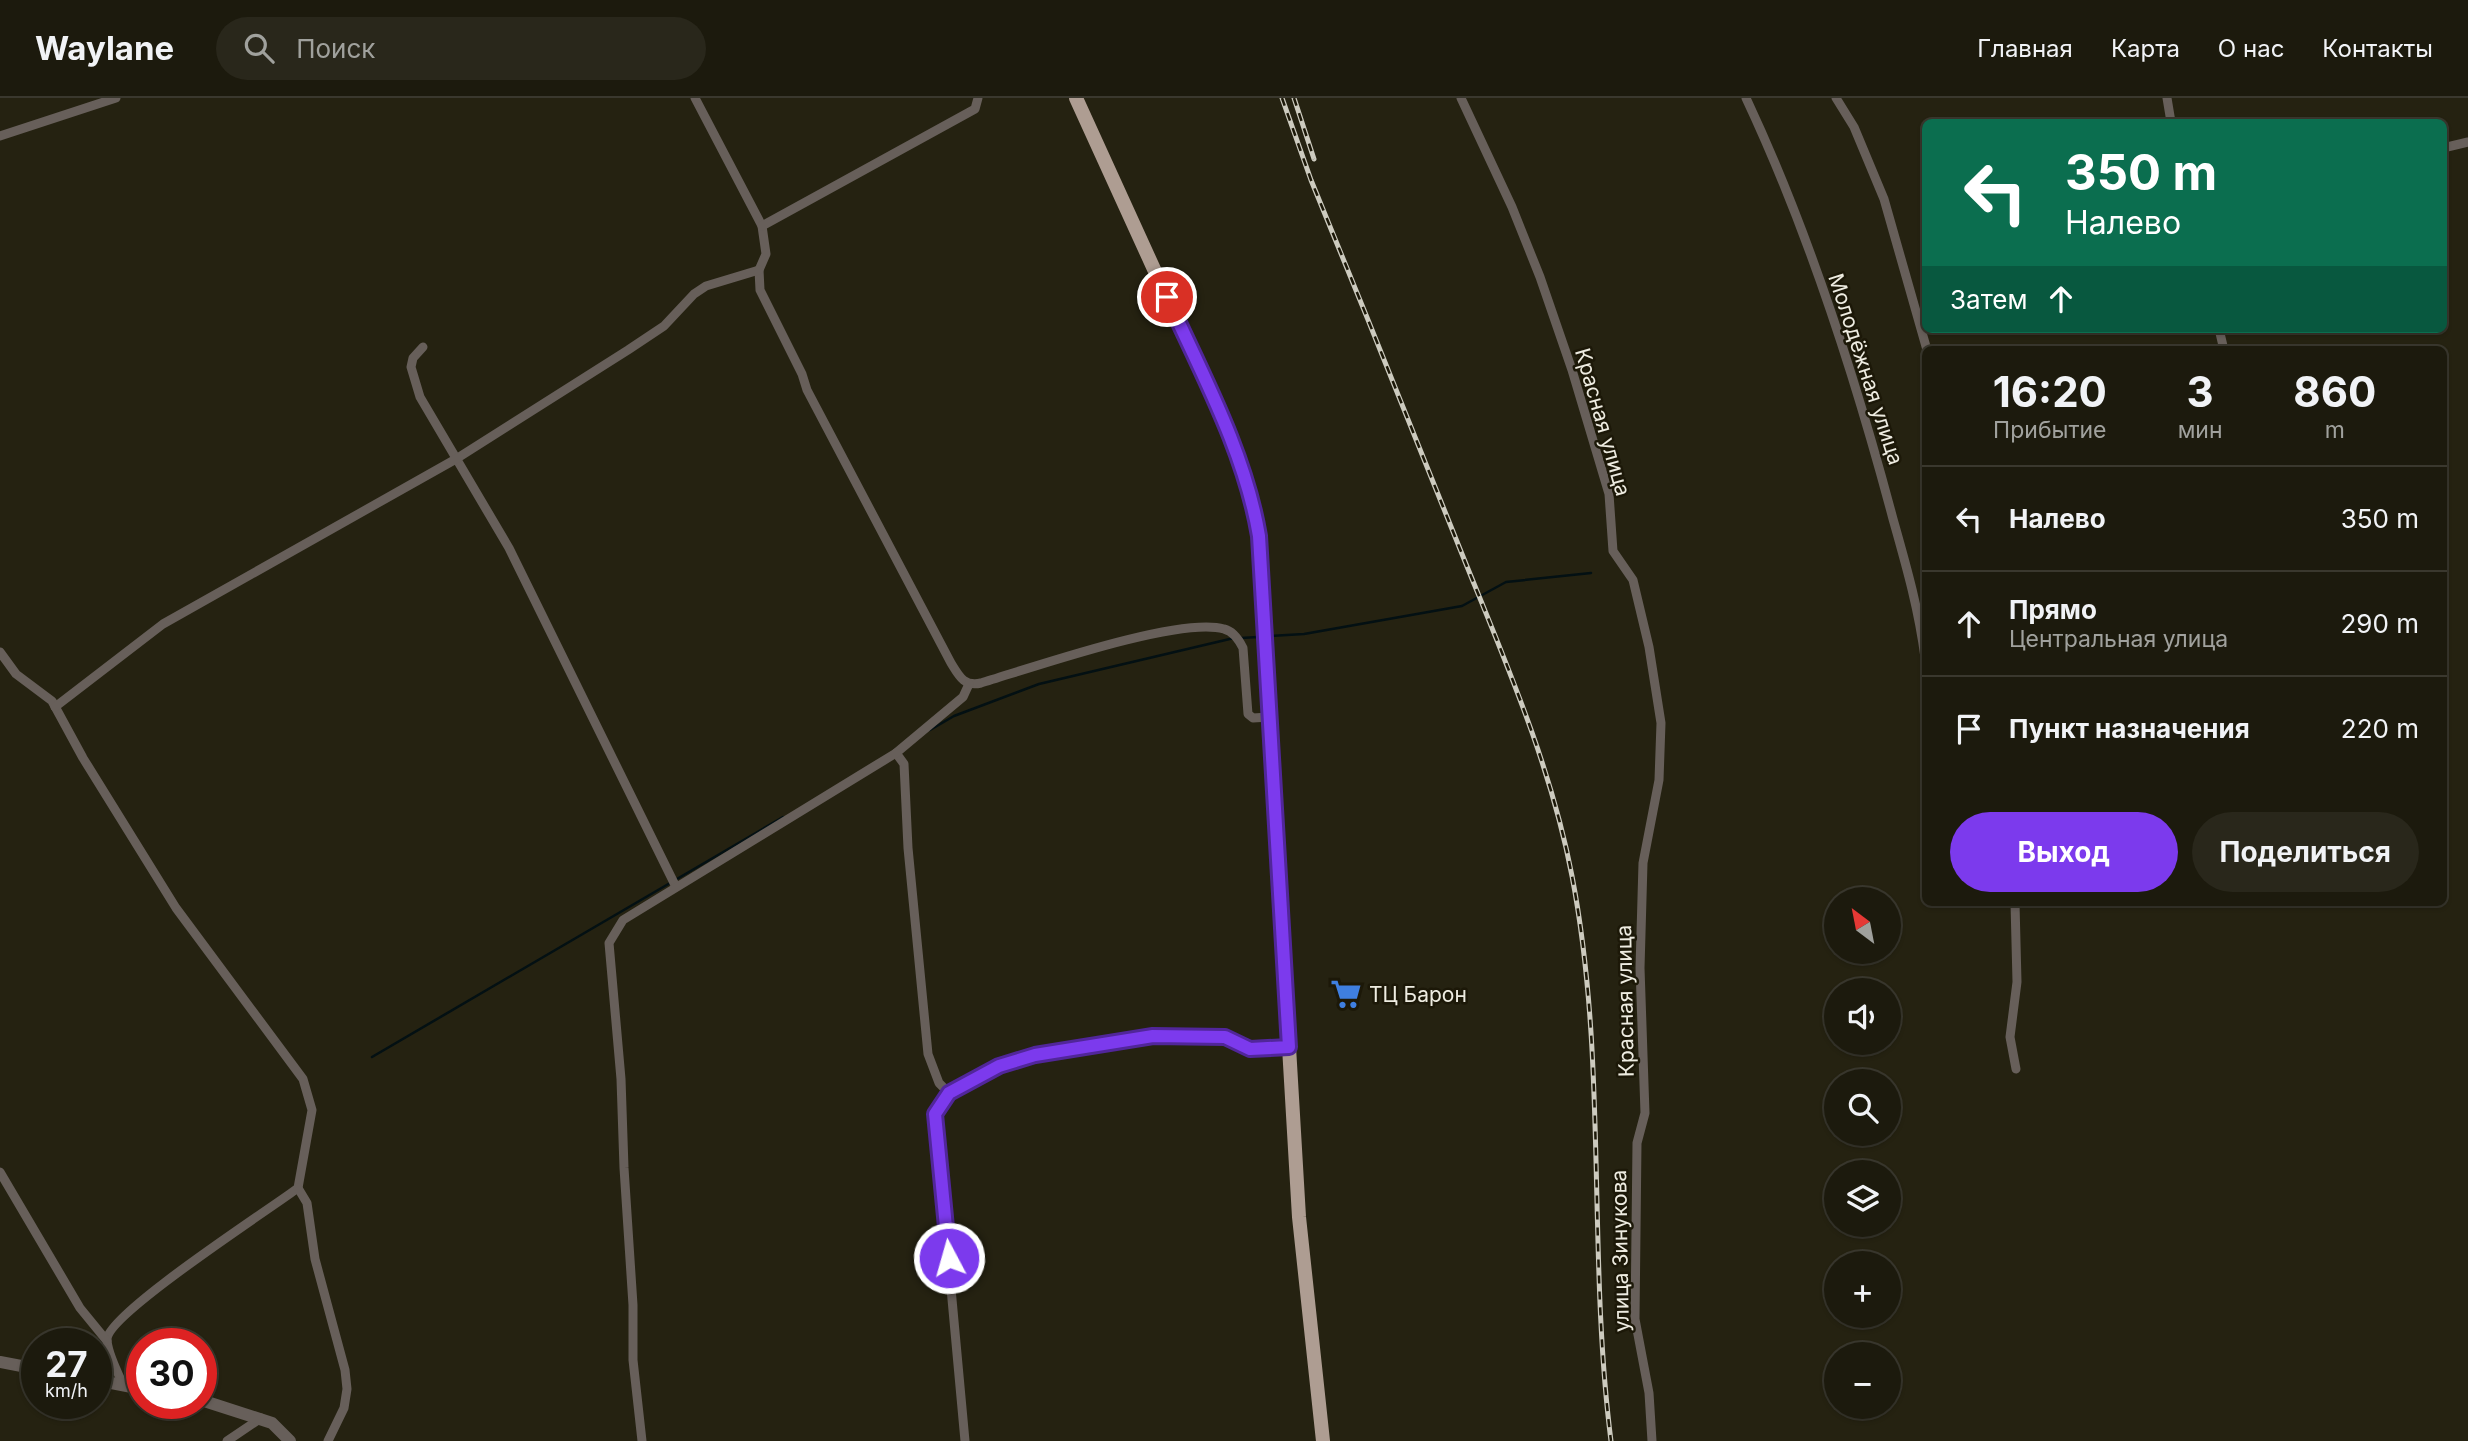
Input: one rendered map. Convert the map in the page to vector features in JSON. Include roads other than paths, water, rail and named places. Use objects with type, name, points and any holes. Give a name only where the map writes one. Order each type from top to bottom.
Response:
[{"type":"main road","points":[[1076,98],[1245,474],[1259,536],[1298,1217],[1323,1441]]},
{"type":"street","points":[[0,136],[116,98]]},
{"type":"street","points":[[695,98],[762,226],[766,254],[759,270],[760,290],[802,374],[807,390],[961,678],[969,684],[981,683],[1171,630],[1226,629],[1238,639],[1243,648],[1248,714],[1253,718],[1269,717]]},
{"type":"street","points":[[762,226],[975,109],[978,98]]},
{"type":"street","name":"Красная улица","points":[[1461,98],[1512,207],[1544,288],[1609,494],[1613,551],[1633,580],[1649,647],[1661,723],[1659,780],[1643,863],[1640,968],[1644,1113],[1637,1143]]},
{"type":"street","name":"Молодёжная улица","points":[[1746,98],[1813,264],[1872,433],[1907,564],[1922,642]]},
{"type":"street","points":[[1836,98],[1854,127],[1884,199],[1922,332]]},
{"type":"street","points":[[2167,98],[2170,119]]},
{"type":"street","points":[[2447,147],[2468,142]]},
{"type":"street","points":[[55,707],[163,624],[456,459],[646,338],[664,326],[694,294],[706,286],[759,270]]},
{"type":"street","points":[[423,346],[413,358],[411,367],[414,383],[509,548],[545,617],[676,887]]},
{"type":"street","points":[[0,652],[16,674],[52,701],[89,769],[176,908],[303,1079],[312,1110],[298,1188],[307,1203],[315,1259],[348,1389],[344,1408],[328,1441]]},
{"type":"street","points":[[642,1441],[633,1360],[633,1305],[621,1079],[609,943],[623,920],[896,753],[963,697],[969,684]]},
{"type":"street","points":[[896,753],[904,764],[908,848],[928,1054],[939,1083],[949,1093]]},
{"type":"street","points":[[2015,906],[2017,982],[2010,1037],[2016,1069]]},
{"type":"street","points":[[965,1441],[935,1114],[949,1093],[999,1066],[1035,1055],[1153,1036],[1225,1037],[1250,1049],[1289,1047]]},
{"type":"street","name":"улица Зинукова","points":[[1637,1143],[1635,1319],[1649,1393],[1652,1441]]},
{"type":"street","points":[[0,1172],[79,1308],[96,1328]]},
{"type":"street","points":[[112,1329],[125,1314],[169,1279],[298,1188]]},
{"type":"street","points":[[112,1354],[123,1385]]},
{"type":"street","points":[[0,1362],[21,1366]]},
{"type":"street","points":[[112,1383],[126,1386]]},
{"type":"street","points":[[217,1406],[272,1423],[290,1441]]},
{"type":"street","points":[[227,1441],[261,1418]]},
{"type":"waterway","points":[[1269,636],[1304,634],[1462,606],[1506,582],[1591,573]]},
{"type":"waterway","points":[[1241,638],[1258,637]]},
{"type":"waterway","points":[[930,730],[954,716],[1039,684],[1234,638]]},
{"type":"waterway","points":[[372,1057],[783,817]]},
{"type":"railway","points":[[1282,98],[1311,180],[1511,676],[1540,755],[1563,835],[1583,946],[1590,1017],[1600,1300],[1611,1441]]},
{"type":"railway","points":[[1294,98],[1314,159]]},
{"type":"place","name":"ТЦ Барон","points":[[1346,994]]}]
